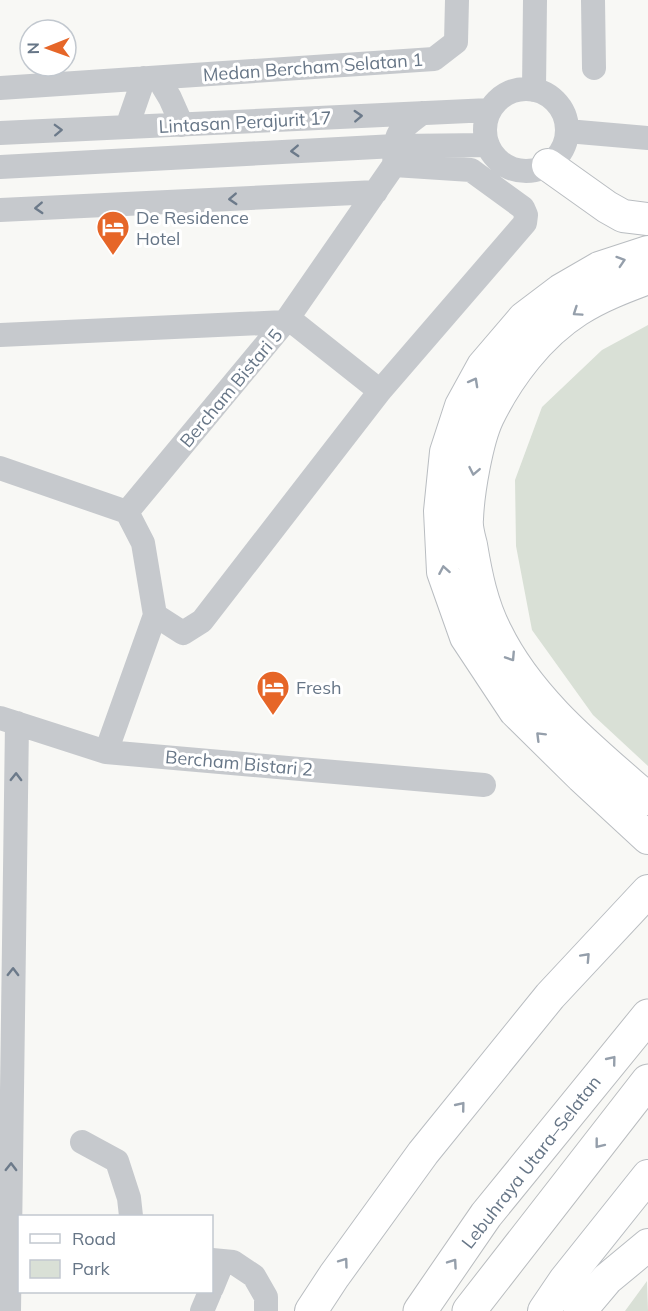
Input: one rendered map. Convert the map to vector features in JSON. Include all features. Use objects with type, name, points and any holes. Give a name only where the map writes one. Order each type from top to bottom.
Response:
[{"type":"highway","name":"Lebuhraya Utara–Selatan","points":[[420,1311],[486,1215],[648,1016]]},
{"type":"highway","points":[[469,1311],[648,1081]]},
{"type":"main road","points":[[548,165],[623,216],[648,219]]},
{"type":"main road","points":[[648,252],[599,268],[561,290],[524,318],[483,366],[461,406],[446,452],[440,511],[443,572],[466,637],[515,711],[591,767],[648,799]]},
{"type":"main road","points":[[648,278],[615,290],[577,310],[546,336],[515,371],[487,418],[473,470],[466,521],[477,583],[495,632],[532,690],[648,838]]},
{"type":"main road","points":[[311,1311],[423,1153],[550,996],[648,891]]},
{"type":"main road","points":[[544,1311],[565,1280],[648,1176]]},
{"type":"main road","points":[[580,1311],[607,1279],[648,1245]]},
{"type":"street","points":[[519,0],[526,90]]},
{"type":"street","points":[[526,90],[535,0]]},
{"type":"street","points":[[592,0],[594,68]]},
{"type":"street","name":"Medan Bercham Selatan 1","points":[[0,88],[434,59],[456,42],[460,2]]},
{"type":"street","points":[[127,127],[151,78],[170,98],[182,125]]},
{"type":"street","points":[[526,90],[541,91],[552,98],[566,118],[565,144],[558,156],[548,165],[535,170],[520,171],[507,166],[495,158],[488,145],[486,127],[490,110],[497,101],[526,90]]},
{"type":"street","name":"Lintasan Perajurit 17","points":[[0,133],[490,110]]},
{"type":"street","name":"Bercham Bistari 5","points":[[127,512],[287,320],[376,192],[395,156],[396,136],[400,129],[422,113]]},
{"type":"street","points":[[567,131],[648,138]]},
{"type":"street","points":[[395,156],[488,145]]},
{"type":"street","points":[[155,615],[183,633],[202,621],[380,391],[525,223],[526,215],[523,208],[471,170],[395,156]]},
{"type":"street","name":"Lintasan Perajurit 17","points":[[0,167],[395,156]]},
{"type":"street","points":[[0,210],[376,192]]},
{"type":"street","points":[[0,335],[287,320],[380,391]]},
{"type":"street","points":[[0,468],[127,512],[142,543],[155,615],[106,752]]},
{"type":"street","points":[[8,720],[15,1247],[9,1311]]},
{"type":"street","name":"Bercham Bistari 2","points":[[8,720],[106,752],[484,785]]},
{"type":"street","points":[[82,1142],[117,1161],[129,1198],[131,1215]]},
{"type":"street","points":[[213,1280],[217,1261],[233,1262],[254,1276],[266,1297],[266,1311]]},
{"type":"street","points":[[202,1311],[210,1293]]},
{"type":"green space","points":[[648,325],[648,766],[593,715],[532,630],[516,546],[515,480],[542,407],[602,350]]},
{"type":"green space","points":[[647,1281],[648,1311],[625,1311]]},
{"type":"place","name":"De Residence Hotel","points":[[113,256]]},
{"type":"place","name":"Fresh","points":[[273,716]]}]
